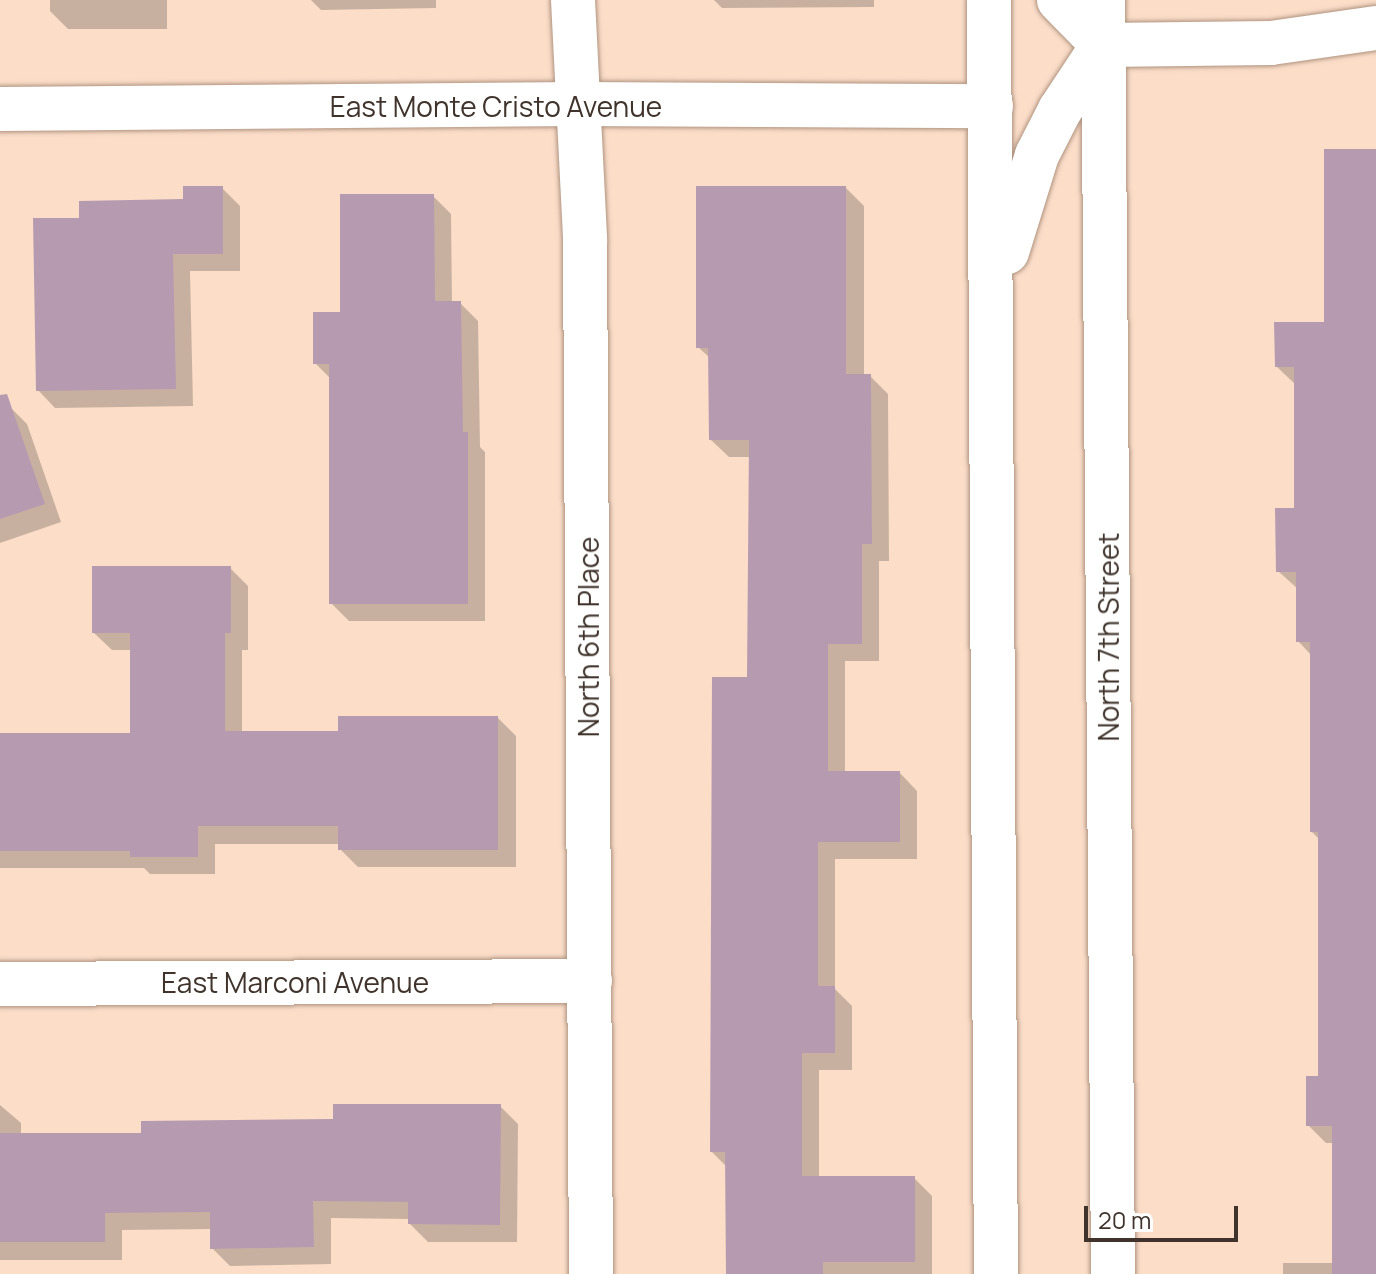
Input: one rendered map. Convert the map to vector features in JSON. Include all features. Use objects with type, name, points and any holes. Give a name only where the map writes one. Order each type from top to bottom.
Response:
[{"type":"street","name":"North 6th Place","points":[[573,0],[585,240],[591,1274]]},
{"type":"street","points":[[989,0],[996,1274]]},
{"type":"street","points":[[1059,0],[1103,45],[1271,43],[1376,28]]},
{"type":"street","name":"North 7th Street","points":[[1103,0],[1113,1274]]},
{"type":"street","points":[[992,308],[1022,194],[1037,155],[1060,110],[1103,45]]},
{"type":"street","name":"East Monte Cristo Avenue","points":[[0,109],[577,104],[991,106]]},
{"type":"street","name":"East Marconi Avenue","points":[[0,984],[590,981]]},
{"type":"building","points":[[1324,149],[1376,149],[1376,1274],[1332,1274],[1332,1126],[1306,1126],[1306,1076],[1318,1076],[1318,832],[1310,832],[1310,642],[1296,642],[1296,572],[1276,572],[1275,508],[1294,508],[1294,367],[1275,367],[1274,322],[1324,322]]},
{"type":"building","points":[[183,186],[223,186],[223,254],[173,254],[176,389],[36,391],[33,218],[79,218],[79,201],[183,199]]},
{"type":"building","points":[[696,186],[846,186],[846,374],[871,374],[872,544],[862,544],[862,644],[828,644],[828,771],[900,771],[900,842],[818,842],[818,986],[835,986],[835,1053],[802,1053],[802,1176],[915,1176],[915,1262],[823,1262],[823,1274],[726,1274],[725,1152],[710,1152],[712,677],[747,677],[749,440],[709,440],[708,348],[696,348]]},
{"type":"building","points":[[340,194],[434,194],[435,301],[461,301],[463,432],[468,432],[468,604],[329,604],[329,364],[313,364],[313,312],[340,312]]},
{"type":"building","points":[[7,394],[45,504],[0,519],[0,395]]},
{"type":"building","points":[[92,566],[231,566],[231,633],[225,633],[225,731],[338,731],[338,716],[498,716],[498,850],[338,850],[338,826],[198,826],[198,857],[130,857],[130,851],[0,851],[0,733],[130,733],[130,633],[92,633]]},
{"type":"building","points":[[333,1104],[501,1104],[500,1225],[408,1224],[408,1202],[313,1201],[314,1247],[210,1249],[210,1212],[105,1213],[105,1242],[0,1242],[0,1133],[141,1133],[141,1121],[333,1119]]}]
